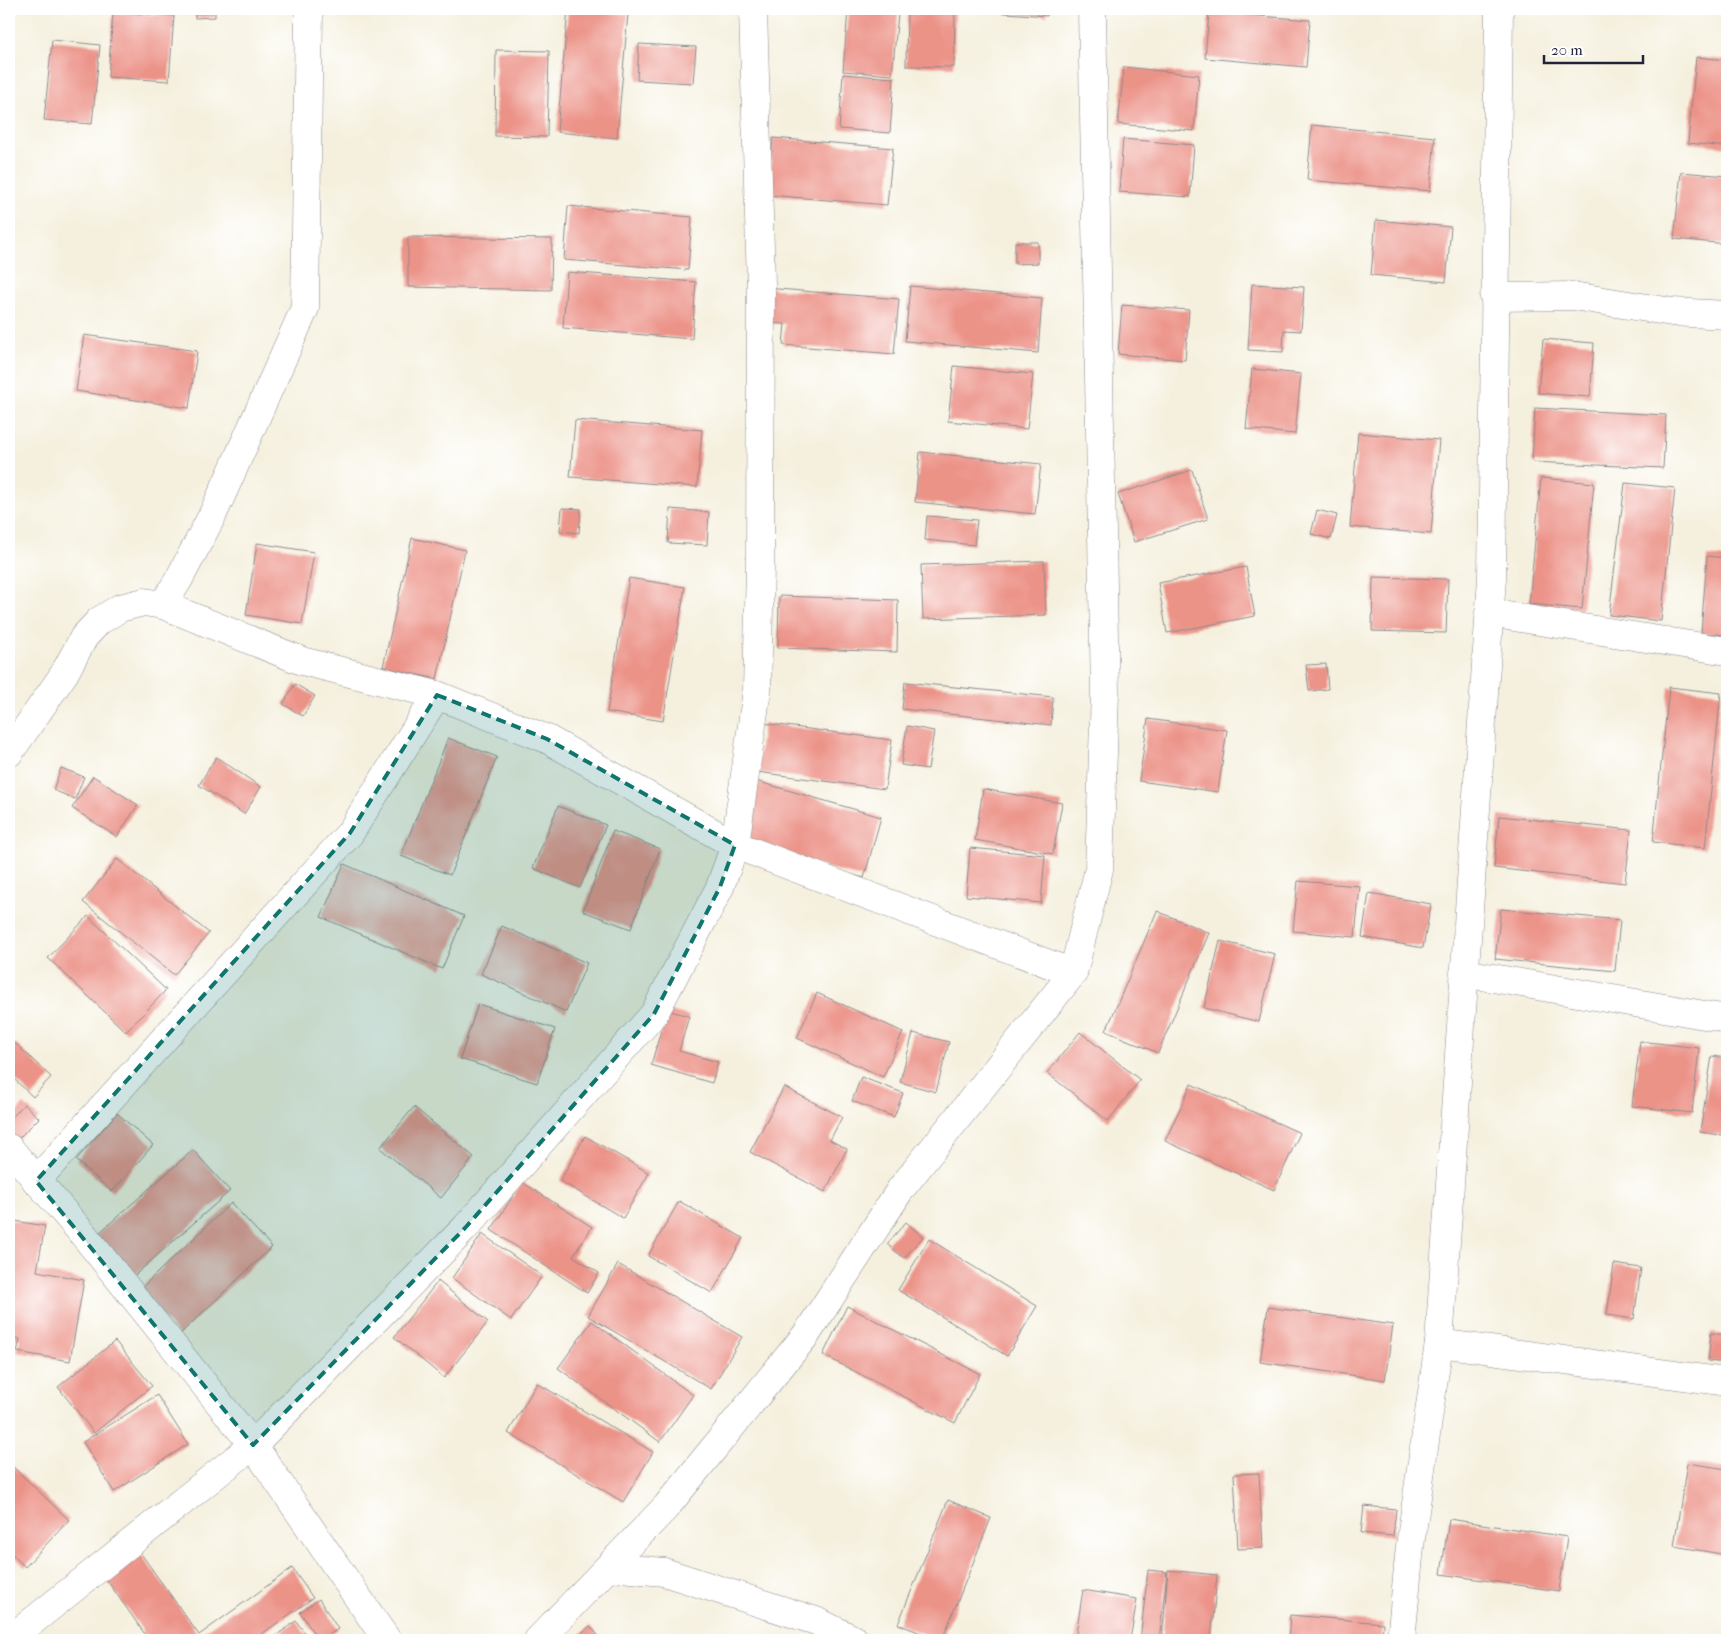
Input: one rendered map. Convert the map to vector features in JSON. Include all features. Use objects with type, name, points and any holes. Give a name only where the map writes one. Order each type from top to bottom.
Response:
[{"type":"street","points":[[163,605],[213,514],[305,308],[309,9]]},
{"type":"street","points":[[9,1640],[253,1445],[465,1228],[654,1014],[720,886],[735,845],[757,690],[760,568],[761,284],[753,9]]},
{"type":"street","points":[[538,1640],[666,1507],[806,1335],[900,1190],[1073,973],[1099,868],[1105,693],[1092,9]]},
{"type":"street","points":[[1402,1640],[1410,1546],[1439,1343],[1492,578],[1499,9]]},
{"type":"street","points":[[1494,297],[1573,296],[1672,312],[1727,315]]},
{"type":"street","points":[[9,753],[64,674],[84,637],[98,622],[120,608],[144,602],[163,605],[302,661],[437,695],[547,739],[735,845],[1073,973]]},
{"type":"street","points":[[1489,613],[1727,650]]},
{"type":"street","points":[[36,1181],[350,833],[437,695]]},
{"type":"street","points":[[1464,973],[1727,1019]]},
{"type":"street","points":[[9,1148],[83,1234],[253,1445],[387,1640]]},
{"type":"street","points":[[1439,1343],[1727,1382]]},
{"type":"street","points":[[610,1567],[664,1572],[816,1620],[855,1640]]},
{"type":"highlighted area","points":[[437,695],[547,739],[735,845],[720,887],[654,1014],[465,1228],[253,1445],[36,1181],[350,833]]},
{"type":"building","points":[[195,9],[215,9],[215,17],[195,18]]},
{"type":"building","points":[[568,9],[628,14],[617,138],[557,132]]},
{"type":"building","points":[[907,9],[955,9],[954,67],[906,66]]},
{"type":"building","points":[[993,9],[1048,9],[1047,16],[993,12]]},
{"type":"building","points":[[848,10],[898,14],[892,75],[843,71]]},
{"type":"building","points":[[113,12],[174,16],[169,81],[108,77]]},
{"type":"building","points":[[1209,12],[1310,20],[1306,67],[1205,58]]},
{"type":"building","points":[[52,40],[100,45],[92,124],[44,120]]},
{"type":"building","points":[[639,44],[696,47],[693,83],[637,80]]},
{"type":"building","points":[[496,50],[549,51],[547,137],[495,136]]},
{"type":"building","points":[[1696,57],[1727,60],[1727,147],[1688,143]]},
{"type":"building","points":[[1124,67],[1199,75],[1194,131],[1118,124]]},
{"type":"building","points":[[843,74],[894,78],[890,133],[839,129]]},
{"type":"building","points":[[1312,125],[1435,137],[1430,191],[1307,180]]},
{"type":"building","points":[[773,138],[893,148],[887,205],[768,195]]},
{"type":"building","points":[[1123,139],[1194,145],[1190,197],[1119,192]]},
{"type":"building","points":[[1681,172],[1727,176],[1727,244],[1674,239]]},
{"type":"building","points":[[568,206],[692,217],[688,270],[564,260]]},
{"type":"building","points":[[1376,220],[1451,227],[1446,282],[1371,275]]},
{"type":"building","points":[[408,237],[552,239],[551,290],[408,287]]},
{"type":"building","points":[[1015,242],[1038,242],[1038,263],[1015,264]]},
{"type":"building","points":[[567,272],[696,282],[692,339],[563,328]]},
{"type":"building","points":[[1252,284],[1304,287],[1301,331],[1284,330],[1283,352],[1248,350]]},
{"type":"building","points":[[910,286],[1042,298],[1038,353],[905,341]]},
{"type":"building","points":[[766,288],[899,299],[894,354],[783,345],[785,324],[764,323]]},
{"type":"building","points":[[1122,305],[1189,310],[1185,360],[1118,354]]},
{"type":"building","points":[[84,335],[197,351],[189,408],[76,391]]},
{"type":"building","points":[[1543,339],[1594,343],[1590,397],[1538,393]]},
{"type":"building","points":[[954,366],[1033,374],[1027,429],[948,421]]},
{"type":"building","points":[[1252,369],[1301,374],[1295,434],[1246,429]]},
{"type":"building","points":[[1535,408],[1666,415],[1663,468],[1532,462]]},
{"type":"building","points":[[575,420],[702,430],[697,487],[570,477]]},
{"type":"building","points":[[1358,433],[1439,440],[1431,534],[1350,527]]},
{"type":"building","points":[[920,452],[1041,464],[1035,514],[915,502]]},
{"type":"building","points":[[1192,470],[1208,519],[1134,542],[1118,494]]},
{"type":"building","points":[[1541,478],[1594,483],[1582,609],[1529,604]]},
{"type":"building","points":[[1625,483],[1675,488],[1661,621],[1609,615]]},
{"type":"building","points":[[562,508],[581,509],[579,533],[560,531]]},
{"type":"building","points":[[670,509],[709,512],[707,545],[668,543]]},
{"type":"building","points":[[1317,510],[1337,515],[1331,539],[1311,534]]},
{"type":"building","points":[[927,516],[977,520],[974,545],[925,540]]},
{"type":"building","points":[[412,538],[465,550],[437,679],[383,667]]},
{"type":"building","points":[[257,543],[314,552],[302,624],[246,615]]},
{"type":"building","points":[[1707,556],[1727,558],[1727,635],[1701,633]]},
{"type":"building","points":[[1044,561],[1046,615],[923,619],[921,565]]},
{"type":"building","points":[[1246,567],[1255,616],[1167,633],[1158,583]]},
{"type":"building","points":[[1373,577],[1448,579],[1446,633],[1372,631]]},
{"type":"building","points":[[629,578],[685,587],[663,721],[607,712]]},
{"type":"building","points":[[779,596],[898,600],[897,652],[778,648]]},
{"type":"building","points":[[1326,664],[1328,689],[1309,691],[1306,665]]},
{"type":"building","points":[[905,682],[1053,697],[1051,725],[902,709]]},
{"type":"building","points":[[295,684],[315,696],[303,716],[283,704]]},
{"type":"building","points":[[1669,687],[1721,693],[1705,848],[1653,842]]},
{"type":"building","points":[[1148,719],[1227,730],[1218,792],[1139,781]]},
{"type":"building","points":[[763,723],[892,740],[885,789],[757,772]]},
{"type":"building","points":[[907,726],[934,731],[928,769],[901,765]]},
{"type":"building","points":[[448,738],[497,757],[450,875],[401,856]]},
{"type":"building","points":[[216,757],[261,787],[244,814],[199,785]]},
{"type":"building","points":[[61,768],[84,777],[75,799],[53,790]]},
{"type":"building","points":[[93,776],[138,805],[117,837],[72,808]]},
{"type":"building","points":[[756,781],[881,817],[864,878],[738,843]]},
{"type":"building","points":[[983,789],[1062,803],[1053,854],[975,840]]},
{"type":"building","points":[[558,806],[606,825],[580,888],[533,868]]},
{"type":"building","points":[[1499,816],[1631,830],[1625,883],[1494,868]]},
{"type":"building","points":[[613,831],[660,849],[631,929],[583,911]]},
{"type":"building","points":[[970,848],[1045,855],[1041,903],[966,896]]},
{"type":"building","points":[[117,859],[209,933],[174,975],[83,902]]},
{"type":"building","points":[[344,864],[464,916],[442,969],[321,917]]},
{"type":"building","points":[[1298,881],[1360,886],[1355,937],[1293,931]]},
{"type":"building","points":[[1369,893],[1431,904],[1423,948],[1362,937]]},
{"type":"building","points":[[1501,909],[1620,920],[1615,971],[1495,959]]},
{"type":"building","points":[[1157,911],[1209,933],[1158,1053],[1106,1031]]},
{"type":"building","points":[[88,916],[166,990],[126,1032],[48,958]]},
{"type":"building","points":[[502,926],[587,963],[566,1012],[481,974]]},
{"type":"building","points":[[1220,941],[1275,954],[1259,1022],[1204,1008]]},
{"type":"building","points":[[817,993],[903,1032],[883,1077],[797,1038]]},
{"type":"building","points":[[478,1004],[555,1029],[537,1083],[460,1059]]},
{"type":"building","points":[[667,1010],[689,1016],[679,1051],[718,1062],[712,1083],[651,1065]]},
{"type":"building","points":[[1080,1032],[1140,1080],[1108,1121],[1047,1073]]},
{"type":"building","points":[[913,1033],[949,1042],[936,1092],[900,1082]]},
{"type":"building","points":[[1640,1041],[1699,1048],[1692,1113],[1632,1106]]},
{"type":"building","points":[[15,1043],[51,1077],[33,1097],[9,1074],[9,1049]]},
{"type":"building","points":[[1712,1056],[1727,1058],[1727,1136],[1700,1132]]},
{"type":"building","points":[[861,1077],[903,1093],[894,1117],[852,1101]]},
{"type":"building","points":[[1191,1084],[1300,1133],[1274,1190],[1165,1141]]},
{"type":"building","points":[[784,1087],[842,1117],[830,1140],[847,1149],[825,1192],[750,1152]]},
{"type":"building","points":[[24,1104],[39,1118],[10,1147],[9,1121]]},
{"type":"building","points":[[414,1107],[474,1157],[441,1198],[380,1148]]},
{"type":"building","points":[[117,1113],[153,1145],[112,1192],[76,1160]]},
{"type":"building","points":[[585,1136],[649,1173],[623,1218],[560,1181]]},
{"type":"building","points":[[193,1150],[230,1191],[127,1282],[91,1240]]},
{"type":"building","points":[[522,1182],[592,1227],[573,1256],[599,1273],[587,1293],[491,1230]]},
{"type":"building","points":[[679,1201],[743,1238],[712,1293],[648,1256]]},
{"type":"building","points":[[231,1203],[272,1247],[179,1335],[138,1291]]},
{"type":"building","points":[[9,1220],[45,1226],[37,1271],[84,1280],[70,1361],[17,1352],[20,1339],[9,1337]]},
{"type":"building","points":[[906,1222],[923,1237],[904,1258],[887,1244]]},
{"type":"building","points":[[482,1234],[542,1276],[511,1320],[452,1278]]},
{"type":"building","points":[[929,1239],[1037,1306],[1007,1356],[898,1290]]},
{"type":"building","points":[[618,1264],[742,1337],[711,1389],[588,1316]]},
{"type":"building","points":[[1614,1264],[1641,1268],[1634,1319],[1607,1315]]},
{"type":"building","points":[[438,1281],[488,1322],[444,1378],[394,1337]]},
{"type":"building","points":[[847,1306],[980,1374],[955,1423],[823,1355]]},
{"type":"building","points":[[1268,1307],[1393,1325],[1385,1380],[1260,1362]]},
{"type":"building","points":[[592,1321],[693,1395],[660,1442],[558,1368]]},
{"type":"building","points":[[1711,1333],[1727,1335],[1727,1363],[1708,1361]]},
{"type":"building","points":[[115,1341],[152,1386],[94,1433],[58,1387]]},
{"type":"building","points":[[537,1383],[653,1452],[623,1502],[508,1433]]},
{"type":"building","points":[[157,1395],[188,1444],[114,1492],[83,1442]]},
{"type":"building","points":[[9,1463],[69,1520],[25,1567],[9,1551]]},
{"type":"building","points":[[1687,1463],[1727,1469],[1727,1555],[1674,1546]]},
{"type":"building","points":[[1259,1473],[1263,1548],[1238,1549],[1234,1474]]},
{"type":"building","points":[[948,1500],[991,1518],[942,1640],[939,1640],[898,1624]]},
{"type":"building","points":[[1364,1506],[1396,1509],[1393,1536],[1361,1533]]},
{"type":"building","points":[[1449,1519],[1567,1537],[1559,1591],[1441,1574]]},
{"type":"building","points":[[139,1551],[199,1635],[292,1568],[313,1598],[253,1640],[149,1640],[104,1576]]},
{"type":"building","points":[[1148,1570],[1167,1572],[1159,1640],[1140,1640]]},
{"type":"building","points":[[1168,1570],[1217,1575],[1211,1640],[1162,1640]]},
{"type":"building","points":[[1083,1590],[1137,1599],[1130,1640],[1075,1640]]},
{"type":"building","points":[[319,1599],[338,1629],[322,1640],[318,1640],[300,1612]]},
{"type":"building","points":[[1290,1615],[1383,1623],[1382,1640],[1288,1640]]},
{"type":"building","points":[[296,1621],[310,1640],[270,1640]]},
{"type":"building","points":[[590,1626],[602,1640],[573,1640]]}]
